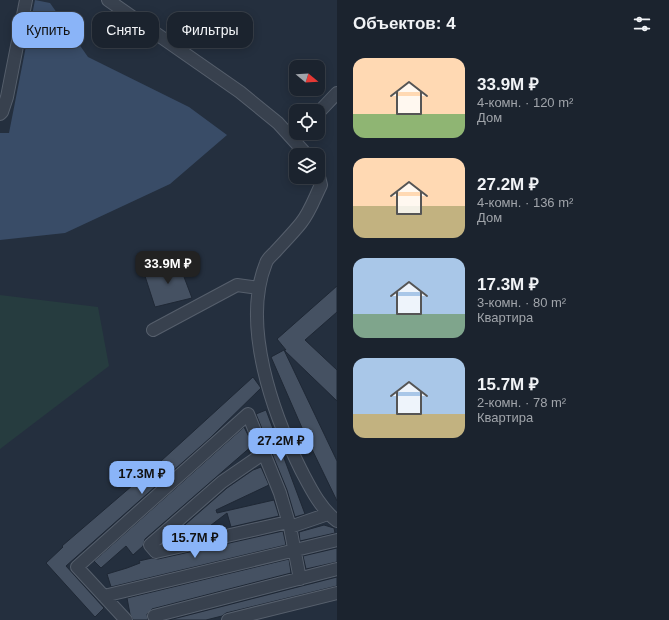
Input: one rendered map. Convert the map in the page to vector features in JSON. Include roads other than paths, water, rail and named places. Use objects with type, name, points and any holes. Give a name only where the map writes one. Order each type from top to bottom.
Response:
[{"type":"lane","points":[[0,114],[7,97],[26,0]]},
{"type":"lane","points":[[108,0],[240,92],[289,131]]},
{"type":"lane","points":[[325,106],[337,93]]},
{"type":"lane","points":[[321,184],[303,221],[266,262],[259,288],[257,314],[259,345],[263,369],[288,444],[317,499],[332,518]]},
{"type":"lane","points":[[153,330],[237,285],[259,288]]},
{"type":"lane","points":[[126,620],[77,567],[248,414],[280,493],[289,524],[300,579]]},
{"type":"lane","points":[[264,453],[222,482],[150,545],[156,552],[289,524],[332,518]]},
{"type":"lane","points":[[104,596],[337,540]]},
{"type":"lane","points":[[154,616],[337,569]]},
{"type":"lane","points":[[228,620],[337,592]]},
{"type":"water","points":[[35,0],[50,3],[56,12],[33,12]]},
{"type":"water","points":[[26,48],[82,48],[88,57],[189,107],[227,135],[170,184],[65,233],[0,240],[0,133],[9,133]]}]
